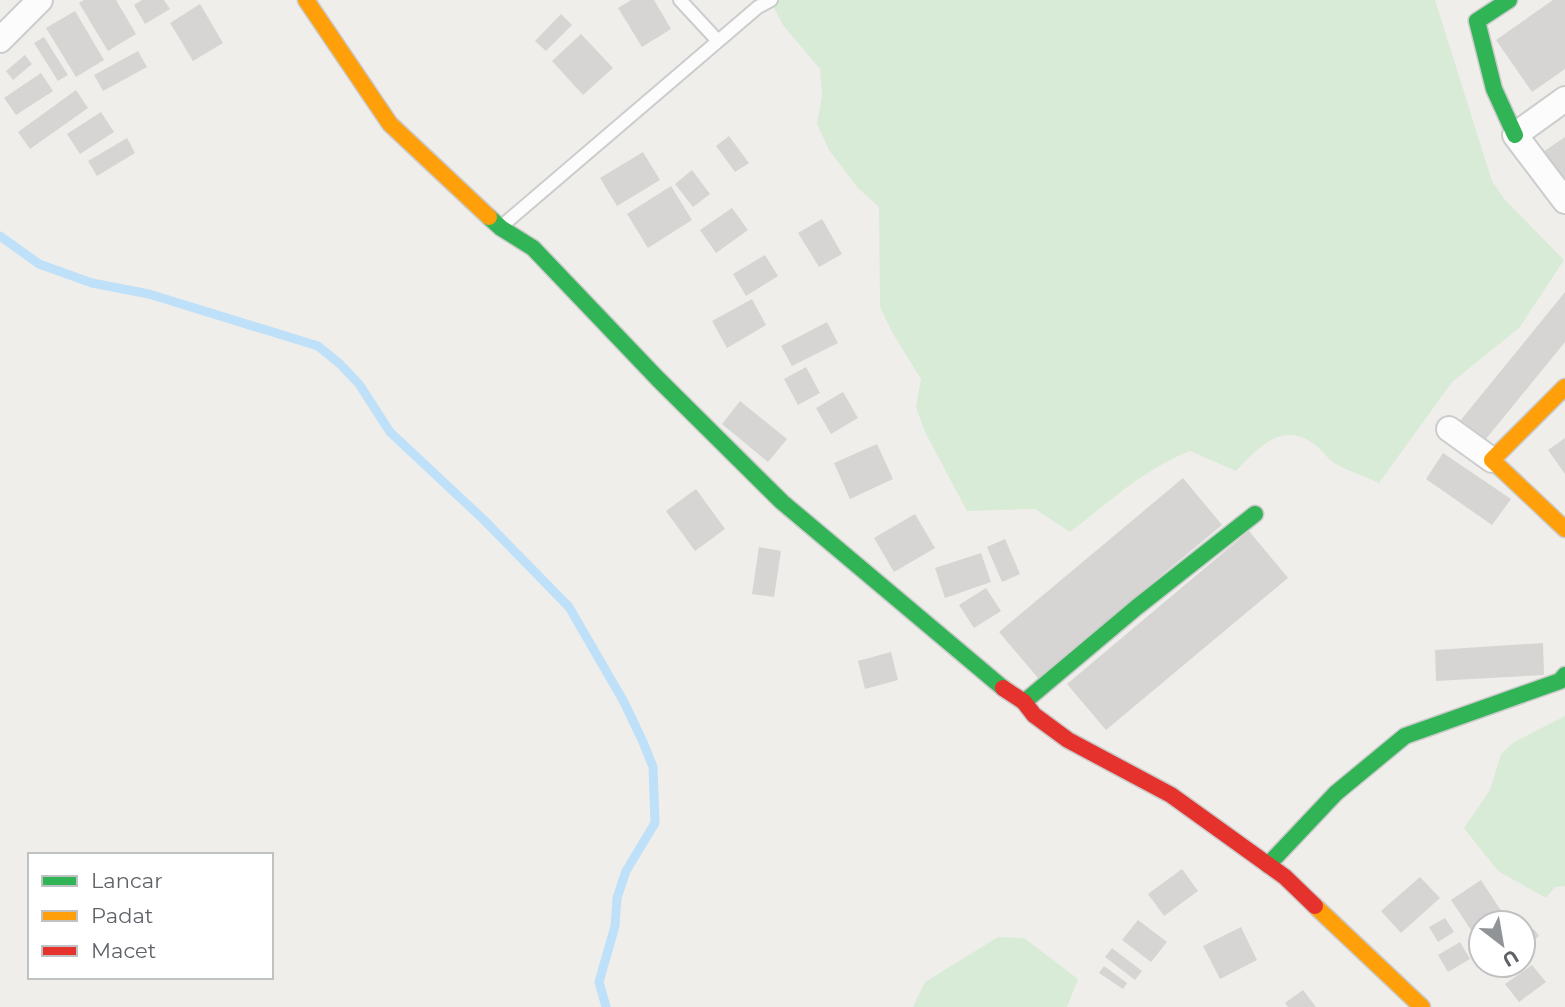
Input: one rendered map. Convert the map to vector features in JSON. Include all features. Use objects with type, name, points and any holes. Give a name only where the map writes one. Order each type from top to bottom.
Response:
[{"type":"street","points":[[0,40],[40,0]]},
{"type":"street","points":[[306,0],[390,124],[501,228],[533,248],[658,379],[782,502],[1003,688],[1024,702],[1034,715],[1068,740],[1171,795],[1285,877],[1422,1007]]},
{"type":"street","points":[[1509,0],[1473,10],[1494,89],[1515,135],[1565,201]]},
{"type":"street","points":[[1515,135],[1565,99]]},
{"type":"street","points":[[1492,460],[1565,387]]},
{"type":"street","points":[[1449,429],[1492,460],[1565,529]]},
{"type":"street","points":[[1024,702],[1137,607],[1255,514]]},
{"type":"street","points":[[1268,865],[1336,793],[1405,736],[1560,681],[1565,675]]},
{"type":"lane","points":[[680,0],[718,41]]},
{"type":"lane","points":[[501,228],[768,1]]},
{"type":"green space","points":[[770,0],[1435,0],[1492,181],[1505,200],[1564,260],[1519,328],[1452,382],[1379,483],[1339,466],[1314,444],[1302,437],[1291,435],[1280,436],[1261,446],[1236,471],[1190,451],[1173,458],[1127,487],[1070,532],[1035,509],[967,511],[925,432],[916,407],[921,379],[880,307],[879,207],[858,188],[829,150],[817,124],[822,96],[820,69],[783,25]]},
{"type":"green space","points":[[1565,716],[1565,886],[1555,887],[1546,898],[1498,871],[1464,828],[1490,790],[1501,754],[1514,742]]},
{"type":"green space","points":[[998,937],[1024,938],[1078,979],[1067,1007],[913,1007],[925,982]]},
{"type":"building","points":[[84,0],[116,0],[136,34],[108,51],[79,3]]},
{"type":"building","points":[[142,0],[164,0],[170,9],[145,24],[134,5]]},
{"type":"building","points":[[631,0],[654,0],[671,29],[642,47],[618,8]]},
{"type":"building","points":[[1553,0],[1565,0],[1565,69],[1532,92],[1496,40]]},
{"type":"building","points":[[200,4],[223,43],[193,61],[170,23]]},
{"type":"building","points":[[75,11],[104,60],[76,77],[46,28]]},
{"type":"building","points":[[561,14],[572,25],[546,51],[535,41]]},
{"type":"building","points":[[581,34],[613,68],[583,95],[552,61]]},
{"type":"building","points":[[44,37],[68,75],[58,81],[34,43]]},
{"type":"building","points":[[138,51],[147,67],[103,91],[94,75]]},
{"type":"building","points":[[25,55],[32,64],[13,80],[6,71]]},
{"type":"building","points":[[41,73],[53,91],[16,115],[4,98]]},
{"type":"building","points":[[76,90],[88,108],[30,149],[18,132]]},
{"type":"building","points":[[101,112],[114,132],[80,154],[67,134]]},
{"type":"building","points":[[729,136],[749,163],[735,172],[716,146]]},
{"type":"building","points":[[1565,137],[1565,184],[1543,152]]},
{"type":"building","points":[[127,138],[135,153],[97,176],[88,161]]},
{"type":"building","points":[[643,152],[660,180],[617,206],[600,178]]},
{"type":"building","points":[[692,170],[710,194],[693,207],[675,184]]},
{"type":"building","points":[[671,186],[692,220],[648,248],[627,214]]},
{"type":"building","points":[[732,208],[748,230],[716,253],[700,230]]},
{"type":"building","points":[[822,219],[842,254],[819,267],[798,233]]},
{"type":"building","points":[[765,255],[778,276],[746,296],[733,274]]},
{"type":"building","points":[[1565,292],[1565,342],[1481,445],[1456,426]]},
{"type":"building","points":[[752,299],[766,325],[727,348],[712,321]]},
{"type":"building","points":[[827,322],[838,343],[792,366],[781,346]]},
{"type":"building","points":[[806,367],[820,393],[798,405],[784,379]]},
{"type":"building","points":[[843,392],[858,418],[831,434],[816,408]]},
{"type":"building","points":[[740,401],[787,439],[768,462],[722,424]]},
{"type":"building","points":[[1565,438],[1565,474],[1548,450]]},
{"type":"building","points":[[877,444],[893,479],[850,499],[834,463]]},
{"type":"building","points":[[1443,453],[1511,499],[1492,525],[1426,479]]},
{"type":"building","points":[[1183,478],[1222,525],[1038,678],[999,632]]},
{"type":"building","points":[[696,489],[725,529],[695,551],[666,511]]},
{"type":"building","points":[[915,514],[935,548],[894,572],[874,538]]},
{"type":"building","points":[[1249,531],[1288,578],[1106,730],[1067,684]]},
{"type":"building","points":[[1005,539],[1020,574],[1002,582],[987,547]]},
{"type":"building","points":[[759,547],[781,551],[774,597],[752,594]]},
{"type":"building","points":[[981,553],[991,582],[945,598],[935,568]]},
{"type":"building","points":[[986,588],[1001,611],[974,628],[959,605]]},
{"type":"building","points":[[1543,643],[1544,675],[1436,681],[1435,650]]},
{"type":"building","points":[[891,652],[898,680],[865,689],[858,661]]},
{"type":"building","points":[[1182,869],[1198,891],[1164,916],[1148,894]]},
{"type":"building","points":[[1420,877],[1440,898],[1401,933],[1381,911]]},
{"type":"building","points":[[1481,880],[1500,909],[1467,909],[1467,924],[1451,900]]},
{"type":"building","points":[[1445,918],[1454,932],[1438,942],[1429,927]]},
{"type":"building","points":[[1138,920],[1167,942],[1151,962],[1122,940]]},
{"type":"building","points":[[1241,927],[1257,960],[1220,979],[1203,946]]},
{"type":"building","points":[[1460,942],[1467,954],[1467,961],[1448,972],[1438,955]]},
{"type":"building","points":[[1112,948],[1142,971],[1135,980],[1105,957]]},
{"type":"building","points":[[1104,966],[1127,983],[1123,989],[1099,973]]},
{"type":"building","points":[[1537,971],[1546,982],[1519,1002],[1505,984],[1512,979],[1537,979]]},
{"type":"building","points":[[1303,990],[1316,1007],[1288,1007],[1285,1003]]},
{"type":"waterway","points":[[0,236],[39,264],[92,283],[149,294],[318,346],[359,384],[390,432],[484,520],[569,607],[624,702],[653,767],[655,823],[626,871],[617,898],[615,926],[599,982],[606,1007]]},
{"type":"traffic: fast","points":[[1509,0],[1477,21],[1494,89],[1515,135]]},
{"type":"traffic: fast","points":[[489,217],[533,248],[658,379],[782,502],[1003,688]]},
{"type":"traffic: fast","points":[[1024,702],[1137,607],[1255,514]]},
{"type":"traffic: fast","points":[[1268,865],[1336,793],[1405,736],[1560,681],[1565,675]]},
{"type":"traffic: slow","points":[[306,0],[390,124],[489,217]]},
{"type":"traffic: slow","points":[[1565,387],[1492,460],[1565,529]]},
{"type":"traffic: slow","points":[[1315,906],[1422,1007]]},
{"type":"traffic: jam","points":[[1003,688],[1024,702],[1034,715],[1068,740],[1171,795],[1285,877],[1315,906]]}]
